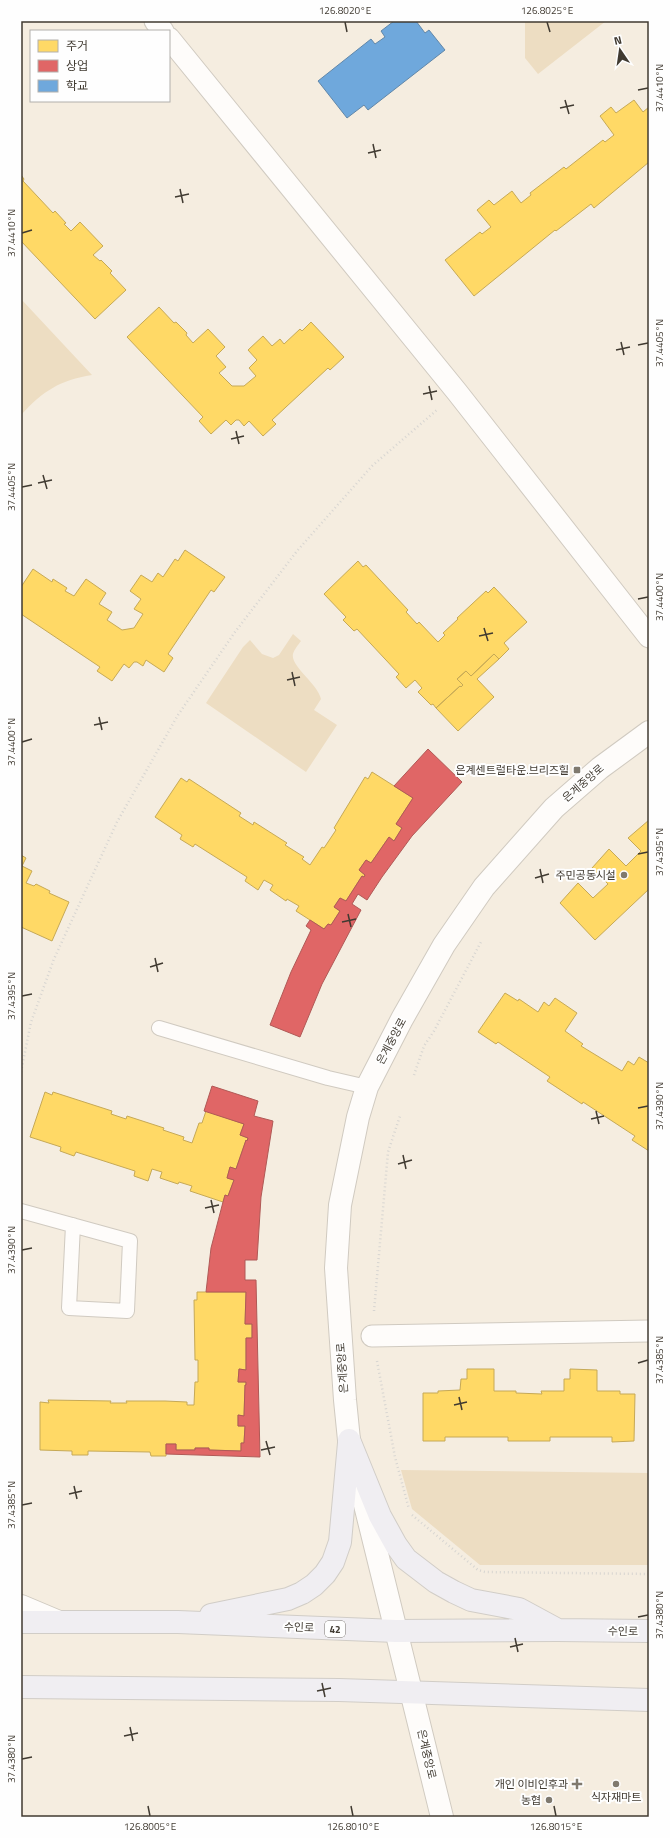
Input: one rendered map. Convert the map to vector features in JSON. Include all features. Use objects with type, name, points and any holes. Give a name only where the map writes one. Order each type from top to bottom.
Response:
[{"type":"main road","points":[[178,1622],[288,1599],[302,1593],[314,1585],[325,1574],[333,1562],[340,1542],[349,1440]]},
{"type":"main road","points":[[349,1440],[380,1516],[396,1545],[406,1559],[426,1575],[454,1592],[471,1600],[519,1608],[557,1630]]},
{"type":"main road","name":"수인로","points":[[21,1622],[178,1622],[396,1631],[649,1631]]},
{"type":"main road","points":[[21,1687],[412,1691],[649,1700]]},
{"type":"street","points":[[155,21],[162,30]]},
{"type":"street","points":[[170,39],[457,392],[649,637]]},
{"type":"street","name":"은계중앙로","points":[[442,1817],[349,1440],[344,1392],[336,1268],[340,1206],[358,1117],[367,1088],[402,1019],[440,952],[484,887],[554,808],[600,768],[649,732]]},
{"type":"street","points":[[372,1336],[649,1331]]},
{"type":"street","points":[[21,1606],[60,1622]]},
{"type":"lane","points":[[159,1028],[328,1078],[367,1088]]},
{"type":"lane","points":[[21,1211],[72,1225],[130,1241],[126,1311],[68,1308],[72,1225]]},
{"type":"path","points":[[21,1072],[31,1022],[54,959],[116,822],[178,715],[235,632],[297,551],[372,466],[457,392]]},
{"type":"path","points":[[414,1076],[424,1046],[434,1031],[486,933]]},
{"type":"path","points":[[400,1116],[388,1152],[372,1336],[395,1457],[410,1513],[478,1570],[485,1572],[649,1574]]},
{"type":"shaded area","points":[[525,21],[606,21],[538,74],[525,58]]},
{"type":"shaded area","points":[[21,299],[92,375],[70,380],[53,388],[37,399],[21,415]]},
{"type":"shaded area","points":[[293,634],[301,641],[293,654],[293,659],[300,670],[315,687],[321,699],[314,710],[337,725],[306,772],[206,703],[243,647],[250,640],[262,654],[273,658],[279,655]]},
{"type":"shaded area","points":[[401,1470],[649,1473],[649,1565],[480,1565],[412,1509]]},
{"type":"building: 주거","points":[[634,100],[643,112],[649,107],[649,162],[594,208],[591,204],[556,231],[555,230],[474,296],[445,260],[480,232],[482,234],[491,227],[477,210],[489,200],[494,205],[512,191],[521,203],[531,195],[530,193],[564,167],[566,169],[603,140],[605,142],[614,135],[600,116],[611,107],[616,113]]},
{"type":"building: 주거","points":[[21,175],[24,179],[23,181],[53,213],[55,211],[71,231],[80,222],[103,246],[93,255],[100,261],[101,260],[112,271],[110,273],[126,290],[95,319],[21,241]]},
{"type":"building: 주거","points":[[159,307],[174,323],[176,322],[187,333],[186,335],[193,343],[208,329],[225,347],[216,356],[226,367],[219,373],[232,386],[244,386],[256,376],[249,368],[257,360],[248,350],[263,336],[272,346],[280,339],[284,344],[300,329],[302,331],[311,322],[344,357],[330,370],[328,368],[272,420],[276,424],[263,436],[249,421],[244,426],[239,420],[236,420],[231,425],[226,420],[211,434],[199,421],[203,417],[127,337]]},
{"type":"building: 주거","points":[[185,550],[225,577],[214,592],[211,590],[168,654],[173,658],[164,672],[146,660],[143,666],[137,662],[134,662],[129,668],[124,664],[112,681],[97,671],[100,667],[21,614],[21,587],[33,569],[52,582],[53,579],[67,588],[65,591],[74,596],[86,579],[106,593],[99,604],[112,612],[107,620],[122,630],[134,628],[143,614],[134,609],[141,599],[130,591],[141,575],[152,582],[158,573],[163,577],[175,559],[178,561]]},
{"type":"building: 주거","points":[[358,561],[363,567],[366,565],[408,610],[406,612],[417,624],[419,622],[438,642],[445,635],[443,633],[458,619],[457,618],[486,591],[488,593],[494,587],[527,622],[504,643],[509,649],[499,659],[494,654],[471,676],[466,671],[457,679],[463,685],[436,708],[418,692],[422,688],[415,680],[406,688],[396,677],[399,674],[357,629],[354,631],[343,620],[346,617],[324,594]]},
{"type":"building: 주거","points":[[494,654],[499,659],[477,679],[494,697],[458,731],[436,708],[463,685],[457,679],[466,671],[471,676]]},
{"type":"building: 주거","points":[[372,772],[413,798],[396,824],[402,828],[394,841],[389,837],[371,863],[366,860],[359,870],[365,875],[364,877],[362,876],[346,901],[340,898],[334,907],[340,911],[331,925],[328,924],[324,929],[296,911],[299,906],[287,899],[286,901],[270,890],[273,885],[264,880],[258,890],[245,881],[247,877],[195,844],[193,847],[180,839],[182,835],[155,817],[181,778],[187,782],[189,779],[241,813],[239,816],[253,825],[254,822],[287,843],[285,845],[304,857],[302,859],[310,865],[336,830],[334,828],[365,777],[368,779]]},
{"type":"building: 주거","name":"주민공동시설","points":[[649,820],[649,889],[595,940],[560,903],[578,883],[593,898],[608,884],[592,868],[609,849],[626,866],[641,851],[628,838]]},
{"type":"building: 주거","points":[[21,855],[26,858],[22,866],[32,871],[26,883],[34,886],[36,884],[50,891],[49,893],[69,902],[52,941],[21,927]]},
{"type":"building: 주거","points":[[505,993],[518,1001],[519,999],[538,1012],[544,1002],[549,1006],[555,998],[577,1013],[565,1031],[583,1044],[581,1046],[622,1071],[628,1061],[634,1065],[639,1057],[649,1063],[649,1151],[632,1140],[635,1136],[583,1102],[582,1104],[547,1081],[550,1077],[498,1042],[496,1044],[478,1032]]},
{"type":"building: 주거","points":[[45,1092],[52,1095],[53,1092],[112,1111],[111,1114],[126,1119],[127,1116],[164,1128],[163,1130],[184,1137],[183,1140],[192,1143],[199,1123],[202,1123],[206,1111],[244,1124],[240,1135],[248,1138],[236,1169],[230,1167],[227,1178],[234,1180],[228,1196],[225,1195],[223,1202],[190,1191],[192,1186],[179,1182],[178,1184],[160,1178],[162,1172],[152,1169],[148,1181],[134,1176],[135,1171],[76,1152],[74,1156],[60,1151],[61,1147],[30,1137]]},
{"type":"building: 주거","points":[[197,1292],[246,1292],[245,1324],[252,1324],[252,1338],[246,1338],[246,1370],[239,1369],[238,1382],[246,1382],[244,1416],[238,1415],[238,1426],[245,1426],[244,1443],[241,1443],[241,1451],[209,1450],[209,1448],[176,1450],[176,1444],[166,1444],[166,1456],[151,1456],[150,1452],[88,1451],[88,1455],[72,1455],[72,1451],[40,1450],[40,1402],[49,1403],[48,1400],[111,1401],[110,1403],[127,1403],[126,1401],[165,1401],[187,1402],[187,1405],[194,1405],[195,1382],[198,1382],[198,1360],[195,1360],[194,1300],[197,1300]]},
{"type":"building: 주거","points":[[467,1369],[494,1369],[494,1391],[516,1391],[516,1393],[542,1394],[541,1391],[564,1391],[564,1379],[570,1379],[570,1369],[597,1370],[597,1391],[620,1391],[620,1394],[635,1394],[634,1441],[612,1442],[612,1437],[550,1437],[550,1441],[508,1441],[508,1437],[445,1437],[445,1441],[423,1441],[423,1393],[438,1393],[438,1391],[460,1390],[461,1379],[467,1379]]},
{"type":"building: 상업","points":[[428,749],[462,782],[412,836],[367,900],[358,894],[352,904],[361,910],[322,984],[300,1037],[270,1025],[291,972],[311,930],[306,926],[310,920],[324,929],[328,924],[331,925],[340,911],[334,907],[340,898],[346,901],[362,876],[364,877],[365,875],[359,870],[366,860],[371,863],[389,837],[394,841],[402,828],[396,824],[413,798],[394,786]]},
{"type":"building: 상업","points":[[212,1086],[258,1101],[254,1116],[273,1121],[261,1197],[257,1260],[245,1260],[245,1280],[256,1280],[260,1457],[166,1454],[166,1444],[176,1444],[176,1450],[209,1448],[209,1450],[241,1451],[241,1443],[244,1443],[245,1426],[238,1426],[238,1415],[244,1416],[246,1382],[238,1382],[239,1369],[246,1370],[246,1338],[252,1338],[252,1324],[245,1324],[246,1292],[206,1292],[211,1248],[225,1195],[228,1196],[234,1180],[227,1178],[230,1167],[236,1169],[248,1138],[240,1135],[244,1124],[204,1111]]},
{"type":"building: 학교","points":[[394,21],[416,21],[425,33],[429,30],[445,50],[368,110],[364,105],[347,118],[318,81],[371,39],[375,44],[385,37],[381,31]]},
{"type":"place","name":"은계센트럴타운.브리즈힐","points":[[577,770]]},
{"type":"place","name":"주민공동시설","points":[[624,875]]},
{"type":"place","name":"개인 이비인후과","points":[[577,1784]]},
{"type":"place","name":"식자재마트","points":[[616,1784]]},
{"type":"place","name":"농협","points":[[549,1800]]}]
